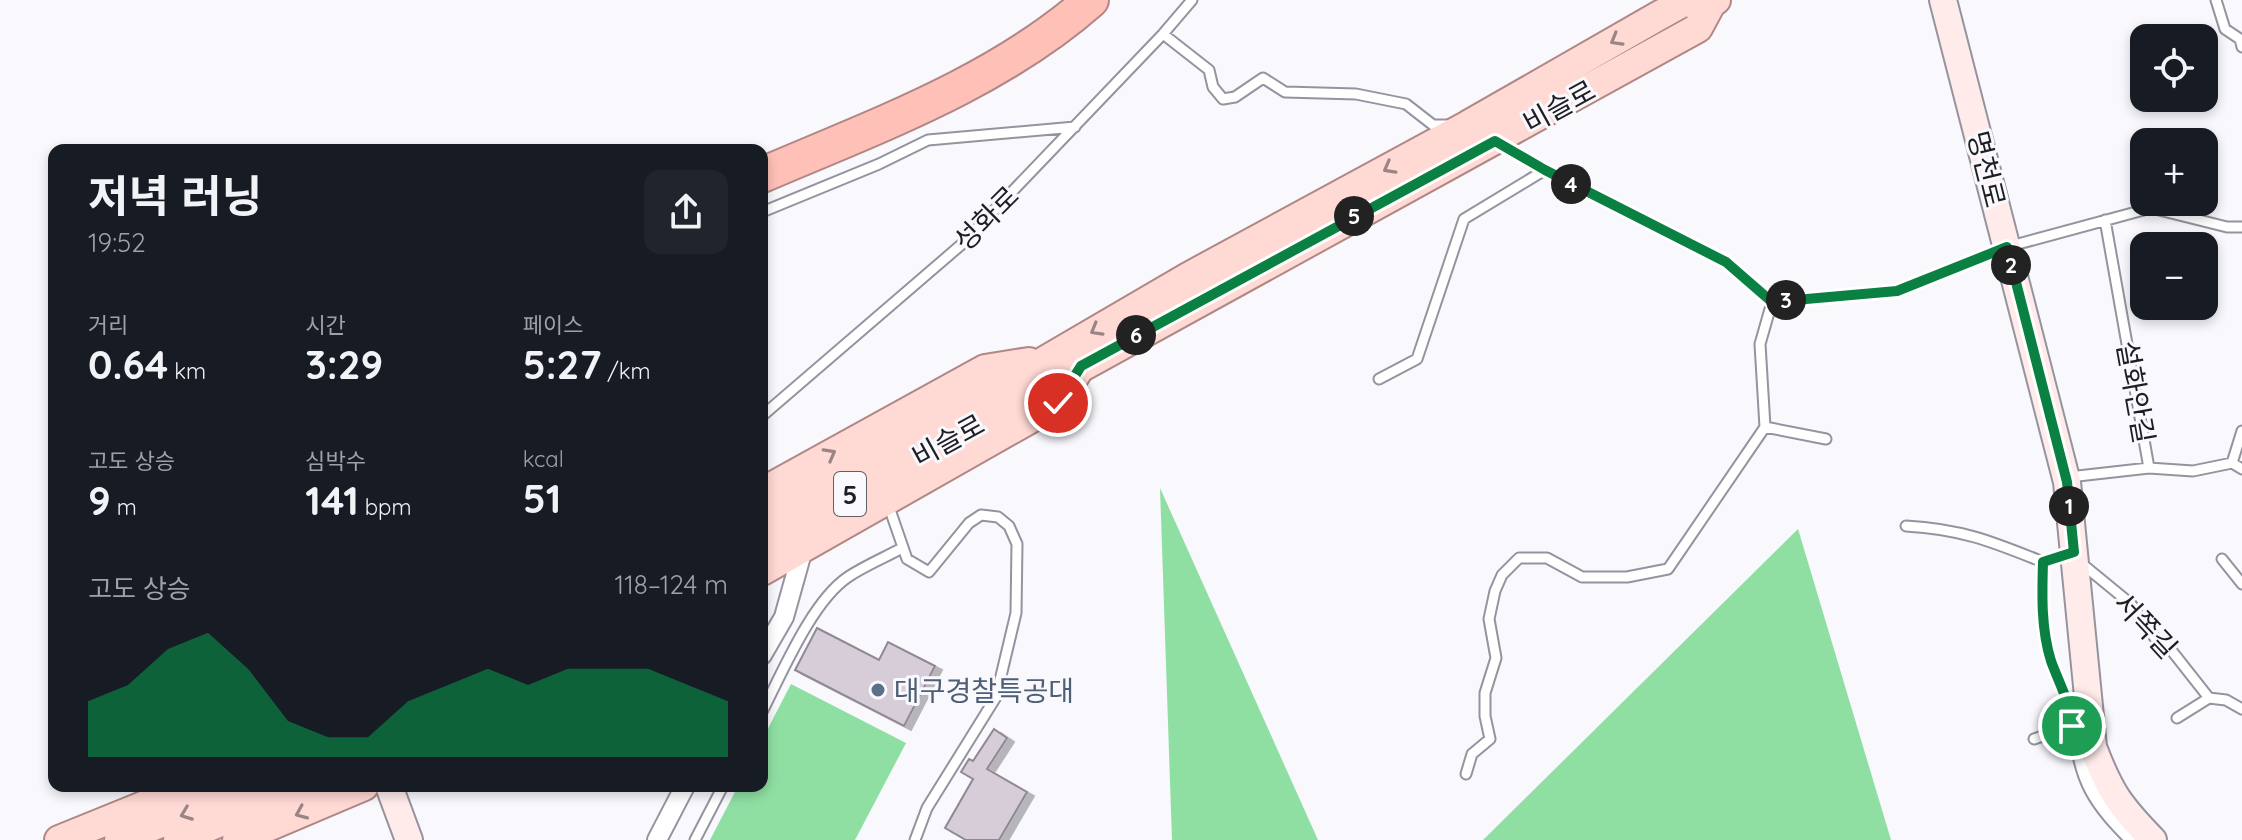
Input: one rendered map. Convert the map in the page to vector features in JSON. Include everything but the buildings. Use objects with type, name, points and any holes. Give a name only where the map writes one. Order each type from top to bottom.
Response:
[{"type":"highway","points":[[768,148],[961,65],[1056,0]]},
{"type":"highway","points":[[768,172],[968,85],[1062,26],[1091,0]]},
{"type":"main road","name":"비슬로","points":[[768,539],[932,438],[1044,360],[1188,277],[1468,125],[1659,8],[1714,1]]},
{"type":"main road","name":"비슬로","points":[[768,517],[1081,366],[1495,141],[1698,28],[1714,1]]},
{"type":"main road","points":[[768,489],[985,369],[1044,360]]},
{"type":"main road","points":[[768,568],[1058,403],[1081,366]]},
{"type":"main road","points":[[59,840],[177,792]]},
{"type":"main road","points":[[119,840],[237,792]]},
{"type":"main road","points":[[178,840],[291,792]]},
{"type":"main road","points":[[237,840],[350,792]]},
{"type":"street","name":"명천로","points":[[1943,0],[2066,478],[2093,747],[2108,787],[2123,809],[2153,840]]},
{"type":"street","points":[[768,645],[784,617],[803,549]]},
{"type":"street","points":[[2075,555],[2065,572],[2081,755],[2089,780],[2106,810],[2136,840]]},
{"type":"street","points":[[391,792],[409,840]]},
{"type":"street","points":[[657,840],[682,792]]},
{"type":"lane","name":"성화로","points":[[768,411],[962,244],[1192,0]]},
{"type":"lane","points":[[2216,0],[2225,29],[2240,39],[2242,47]]},
{"type":"lane","points":[[1163,34],[1209,70],[1213,87],[1223,99],[1235,97],[1263,78],[1285,92],[1356,94],[1406,104],[1433,125],[1468,125],[1545,170],[1726,262],[1772,302],[1897,291],[2007,247],[2151,208],[2227,227],[2242,227]]},
{"type":"lane","points":[[768,210],[879,164],[928,140],[1075,127]]},
{"type":"lane","points":[[1379,379],[1417,359],[1464,219],[1545,170]]},
{"type":"lane","name":"설화안길","points":[[2105,220],[2149,468]]},
{"type":"lane","points":[[1466,774],[1472,754],[1490,739],[1485,716],[1485,693],[1496,658],[1489,619],[1502,575],[1519,558],[1547,558],[1582,577],[1627,577],[1668,569],[1765,427],[1760,344],[1772,302]]},
{"type":"lane","points":[[1765,427],[1826,439]]},
{"type":"lane","points":[[2242,431],[2232,463],[2242,469]]},
{"type":"lane","name":"설화안길","points":[[2066,478],[2149,468],[2193,471],[2232,463]]},
{"type":"lane","points":[[887,501],[907,559],[929,572],[969,523],[981,515],[998,517],[1009,526],[1017,544],[1016,613],[996,697],[927,808],[915,840]]},
{"type":"lane","points":[[1906,526],[1939,528],[1976,536],[2043,562],[2075,555]]},
{"type":"lane","points":[[768,701],[808,624],[833,589],[848,577],[902,548]]},
{"type":"lane","name":"서쪽길","points":[[2075,555],[2131,604],[2157,641],[2168,646],[2209,698]]},
{"type":"lane","points":[[2222,559],[2242,584]]},
{"type":"lane","points":[[2034,739],[2072,726],[2070,708],[2048,646],[2041,606],[2043,562]]},
{"type":"lane","points":[[2177,718],[2209,698],[2226,700],[2242,709]]},
{"type":"lane","points":[[695,840],[720,792]]},
{"type":"green space","points":[[1160,488],[1318,840],[1172,840]]},
{"type":"green space","points":[[1798,529],[1891,840],[1483,840]]},
{"type":"green space","points":[[791,684],[906,743],[855,840],[710,840],[735,792],[768,792],[768,728]]},
{"type":"place","name":"대구경찰특공대","points":[[878,690]]},
{"type":"route","points":[[1058,403],[1081,366],[1495,141],[1545,170],[1726,262],[1772,302],[1897,291],[2007,247],[2067,482],[2074,552],[2043,562],[2041,606],[2051,659],[2070,708],[2072,726]]}]
